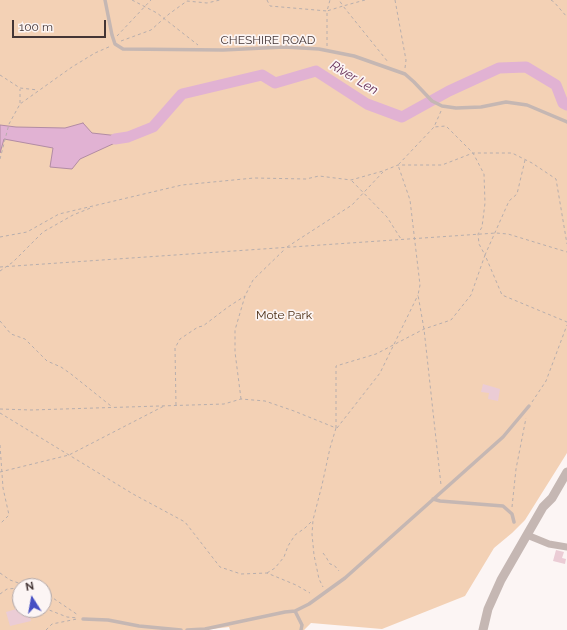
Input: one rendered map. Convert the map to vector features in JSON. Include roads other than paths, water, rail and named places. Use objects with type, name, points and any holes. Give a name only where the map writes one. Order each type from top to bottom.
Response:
[{"type":"street","points":[[483,630],[490,603],[501,580],[543,507],[552,498],[567,472]]},
{"type":"street","points":[[527,535],[549,544],[567,547]]},
{"type":"lane","name":"CHESHIRE ROAD","points":[[105,0],[108,21],[114,42],[123,49],[204,50],[284,47],[319,49],[354,56],[405,74],[432,102],[442,106],[456,108],[481,107],[506,102],[527,105],[567,122]]},
{"type":"lane","points":[[187,630],[211,628],[294,611],[309,604],[346,578],[442,492],[503,437],[529,406]]},
{"type":"lane","points":[[433,499],[440,501],[503,506],[512,514],[514,522]]},
{"type":"lane","points":[[294,611],[302,624],[301,630]]},
{"type":"lane","points":[[83,618],[108,620],[146,627],[182,630]]},
{"type":"waterway","name":"River Len","points":[[115,139],[128,137],[153,127],[182,94],[262,75],[275,83],[316,71],[367,104],[402,117],[449,91],[499,68],[526,67],[556,85],[563,103],[567,105]]},
{"type":"park label","name":"Mote Park","points":[[284,315]]}]
